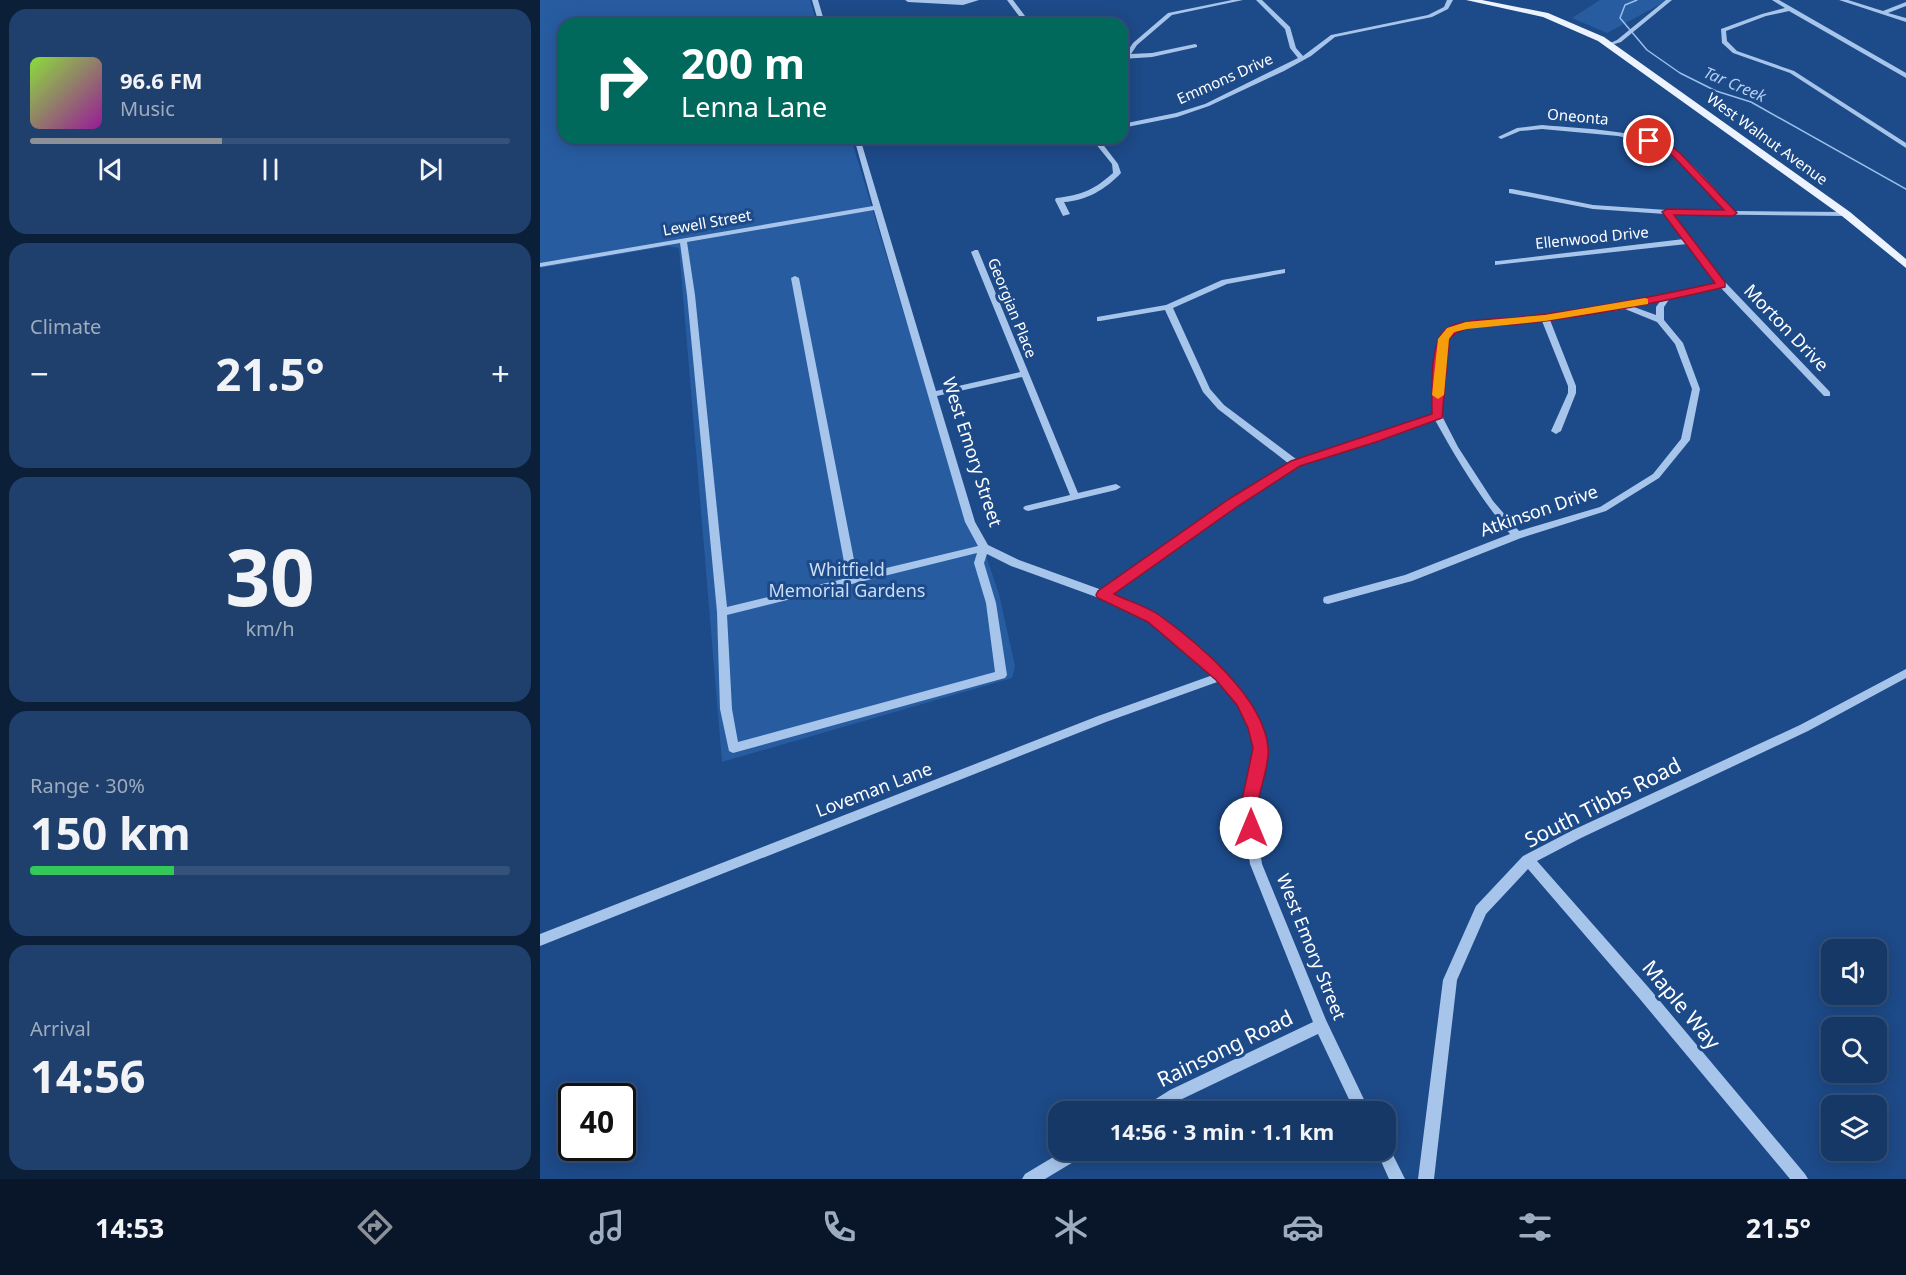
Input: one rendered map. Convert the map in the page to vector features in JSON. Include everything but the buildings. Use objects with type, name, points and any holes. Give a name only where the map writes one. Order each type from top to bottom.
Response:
[{"type":"main road","name":"West Walnut Avenue","points":[[1470,0],[1545,15],[1578,28],[1610,45],[1846,214],[1906,265]]},
{"type":"street","points":[[815,0],[820,18]]},
{"type":"street","points":[[908,0],[963,3],[976,0]]},
{"type":"street","points":[[1010,0],[1024,18]]},
{"type":"street","points":[[1128,54],[1150,29],[1170,14],[1240,0]]},
{"type":"street","points":[[1259,0],[1288,28],[1293,48],[1301,58]]},
{"type":"street","name":"Emmons Drive","points":[[1128,125],[1177,115],[1207,105],[1301,58],[1333,36],[1430,16],[1443,10],[1449,0]]},
{"type":"street","points":[[1610,45],[1619,41],[1669,0]]},
{"type":"street","points":[[1775,0],[1906,76]]},
{"type":"street","points":[[1842,0],[1906,20]]},
{"type":"street","points":[[1882,13],[1906,4]]},
{"type":"street","points":[[1789,9],[1764,15],[1724,30],[1722,35],[1724,42],[1735,52],[1792,72],[1906,146]]},
{"type":"street","points":[[1128,57],[1152,55],[1195,46]]},
{"type":"street","name":"Oneonta","points":[[1501,137],[1519,129],[1542,127],[1618,134],[1659,144],[1677,155],[1733,213]]},
{"type":"street","name":"West Emory Street","points":[[859,144],[970,522],[984,548],[1015,563],[1102,595],[1153,618],[1221,676],[1242,701],[1255,728],[1261,748],[1248,810],[1256,864],[1321,1025],[1358,1101]]},
{"type":"street","points":[[1066,214],[1059,200],[1072,201],[1083,197],[1109,181],[1117,173],[1115,164],[1099,144]]},
{"type":"street","points":[[1512,191],[1593,207],[1667,212],[1846,214]]},
{"type":"street","name":"Lewell Street","points":[[540,265],[878,207]]},
{"type":"street","name":"Morton Drive","points":[[1667,212],[1722,284],[1827,394]]},
{"type":"street","points":[[682,241],[691,295],[722,612],[726,709],[733,748],[1001,675],[991,603],[979,563],[984,548]]},
{"type":"street","name":"Ellenwood Drive","points":[[1498,263],[1689,241]]},
{"type":"street","name":"Georgian Place","points":[[975,252],[1075,496]]},
{"type":"street","points":[[1100,319],[1168,307],[1226,282],[1282,271]]},
{"type":"street","points":[[795,278],[853,581]]},
{"type":"street","points":[[1517,535],[1490,503],[1437,416],[1439,366],[1445,334],[1466,325],[1545,318],[1626,306],[1722,284]]},
{"type":"street","points":[[1660,320],[1660,307],[1668,296]]},
{"type":"street","name":"Atkinson Drive","points":[[1328,600],[1408,578],[1517,535],[1603,509],[1656,476],[1685,440],[1696,389],[1679,343],[1660,320],[1626,306]]},
{"type":"street","points":[[1168,307],[1206,390],[1221,407],[1295,464]]},
{"type":"street","points":[[1545,318],[1572,386],[1572,393],[1556,431]]},
{"type":"street","name":"Georgian Place","points":[[933,394],[1024,374]]},
{"type":"street","points":[[1102,595],[1233,502],[1295,464],[1372,440],[1437,416]]},
{"type":"street","name":"West Emory Street","points":[[1028,508],[1116,487]]},
{"type":"street","points":[[722,612],[984,548]]},
{"type":"street","name":"South Tibbs Road","points":[[1426,1179],[1450,980],[1481,910],[1528,860],[1577,834],[1801,729],[1906,673]]},
{"type":"street","name":"Loveman Lane","points":[[540,940],[1102,719],[1221,676]]},
{"type":"street","name":"Maple Way","points":[[1528,860],[1644,993],[1800,1179]]},
{"type":"street","name":"Rainsong Road","points":[[1165,1101],[1321,1025]]},
{"type":"street","points":[[1030,1179],[1061,1161]]},
{"type":"street","points":[[1388,1161],[1397,1179]]},
{"type":"green space","name":"Whitfield Memorial Gardens","points":[[540,0],[810,0],[815,18],[558,18],[558,144],[853,144],[905,318],[999,594],[1015,666],[1012,678],[722,762],[679,248],[668,246],[540,268]]},
{"type":"green space","points":[[1600,0],[1668,0],[1607,33],[1572,18]]},
{"type":"waterway","name":"Tar Creek","points":[[1637,0],[1625,5],[1620,18],[1647,50],[1680,73],[1716,91],[1751,102],[1906,189]]},
{"type":"slow traffic","points":[[1438,395],[1443,339],[1450,330],[1466,325],[1545,318],[1645,302]]},
{"type":"route","points":[[1251,828],[1248,810],[1261,748],[1255,728],[1242,701],[1221,676],[1153,618],[1102,595],[1233,502],[1295,464],[1372,440],[1437,416],[1439,366],[1443,339],[1450,330],[1466,325],[1545,318],[1626,306],[1722,284],[1667,212],[1733,213],[1727,204],[1682,163],[1677,155],[1649,141]]}]
